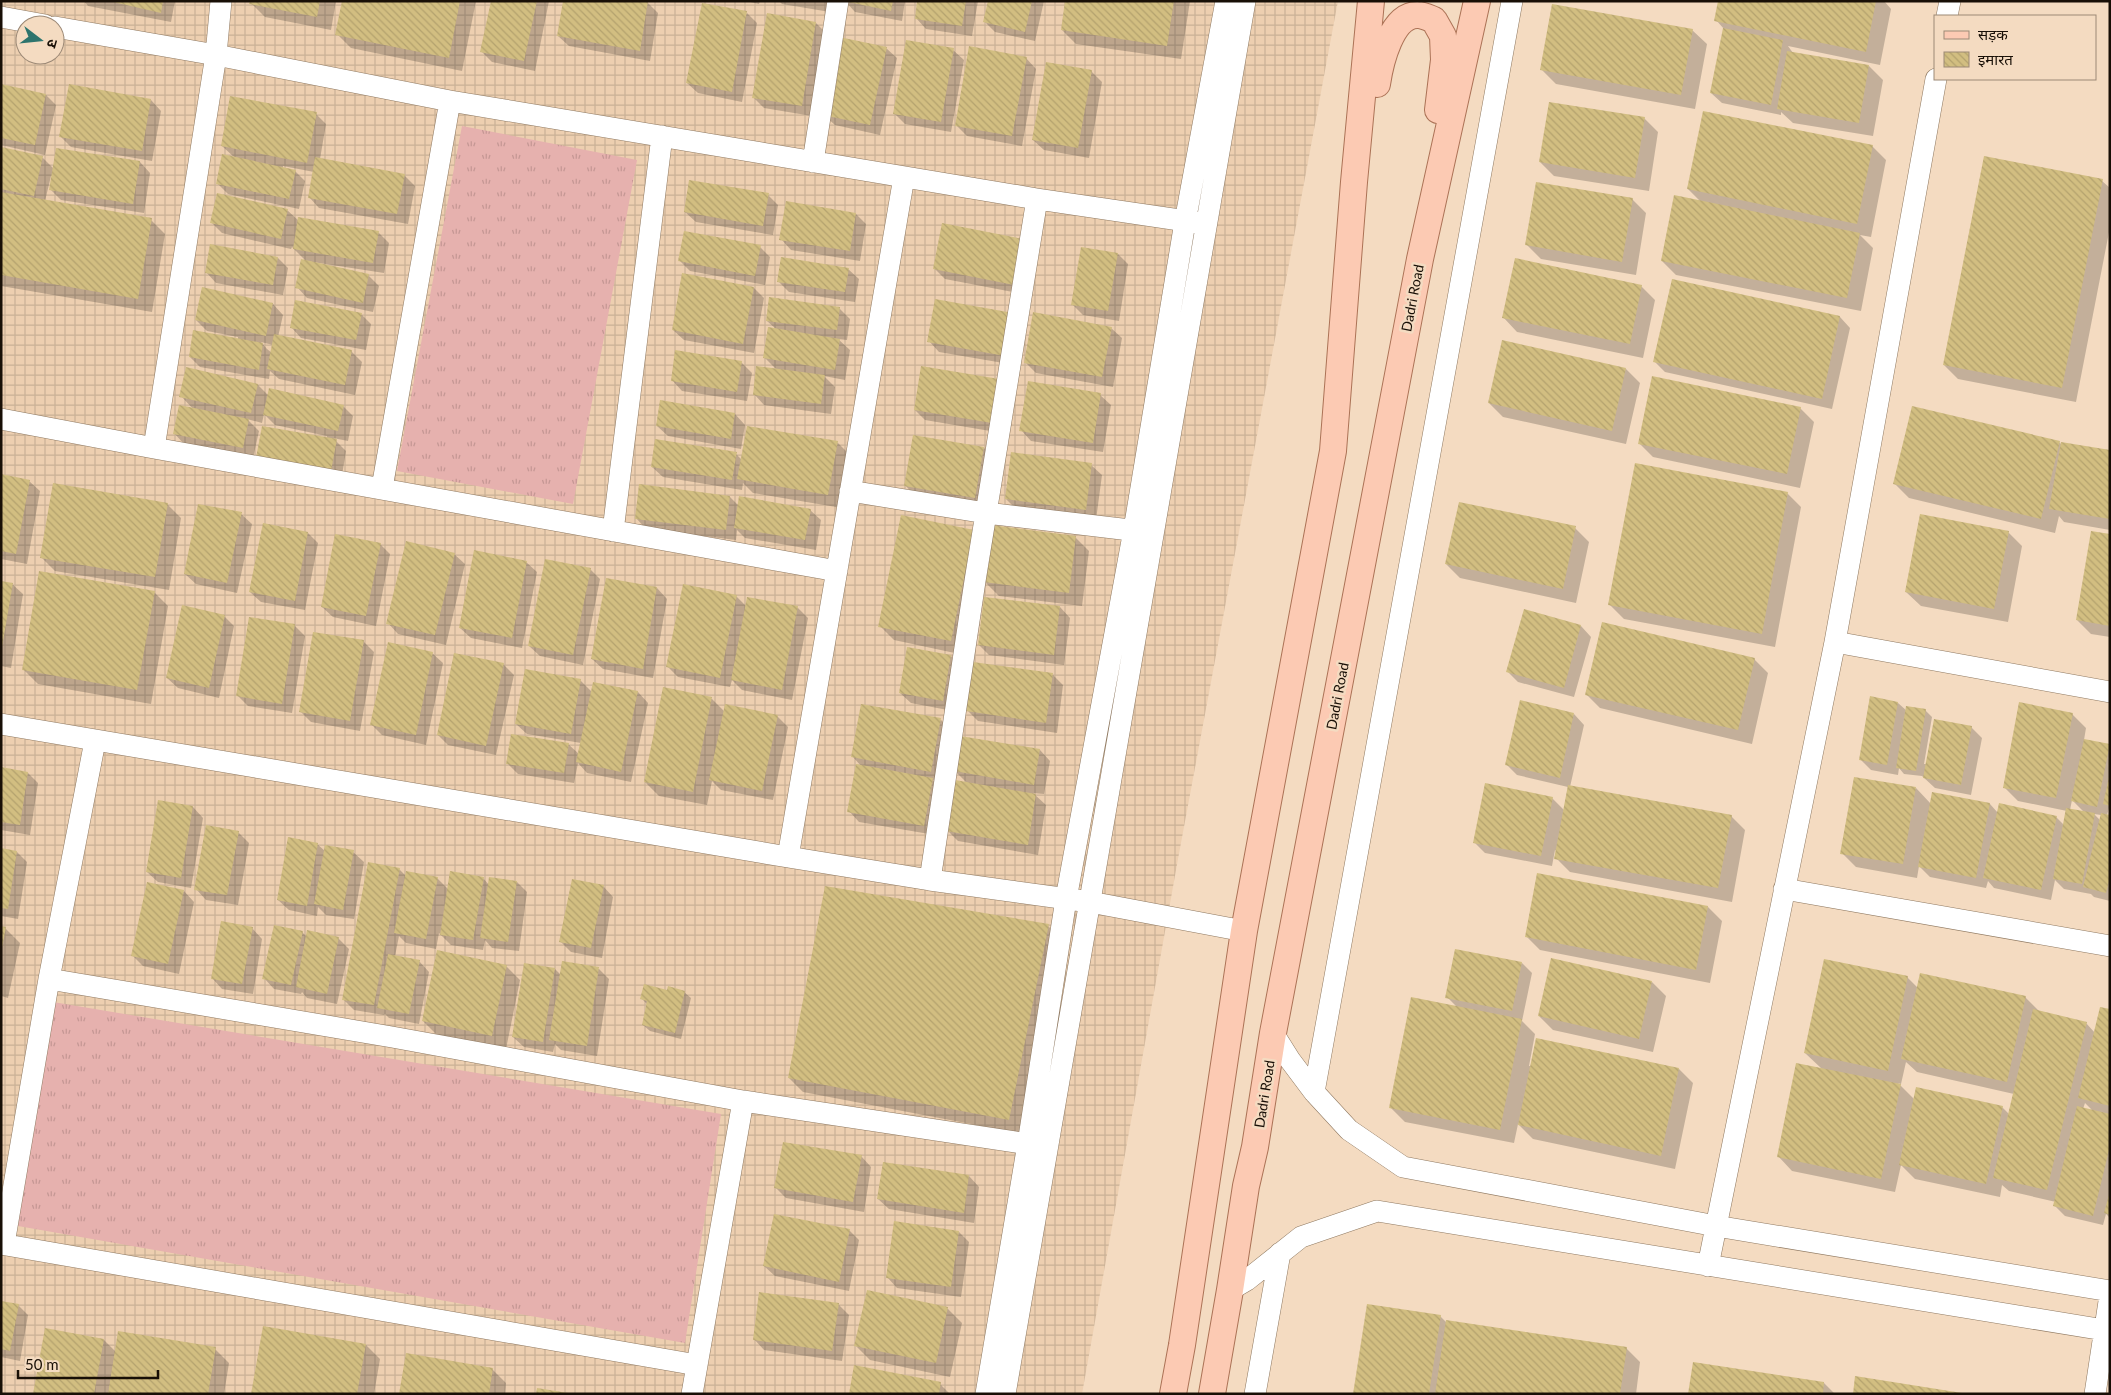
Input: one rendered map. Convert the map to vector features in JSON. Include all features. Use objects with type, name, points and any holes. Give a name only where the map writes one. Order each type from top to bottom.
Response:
[{"type":"main road","points":[[1173,1394],[1244,931],[1333,451],[1354,182],[1371,1]]},
{"type":"main road","name":"Dadri Road","points":[[1212,1394],[1273,1033],[1420,259],[1477,1]]},
{"type":"main road","points":[[1354,182],[1368,136],[1381,60],[1388,41],[1402,21],[1418,15],[1434,20],[1442,36],[1444,60],[1420,259]]},
{"type":"street","points":[[154,448],[216,55],[221,1]]},
{"type":"street","points":[[813,162],[838,1]]},
{"type":"street","points":[[986,1394],[1090,902],[1144,532],[1195,223],[1226,1]]},
{"type":"street","points":[[1195,223],[1245,1]]},
{"type":"street","points":[[1314,1092],[1512,1]]},
{"type":"street","points":[[1947,15],[1950,1]]},
{"type":"street","points":[[1,18],[15,20]]},
{"type":"street","points":[[65,29],[216,55],[450,101],[1037,199],[1195,223]]},
{"type":"street","points":[[1708,1266],[1834,642],[1936,80]]},
{"type":"street","points":[[382,488],[450,101]]},
{"type":"street","points":[[614,531],[662,136]]},
{"type":"street","points":[[788,857],[904,177]]},
{"type":"street","points":[[930,880],[986,513],[1037,199]]},
{"type":"street","points":[[1,419],[837,571]]},
{"type":"street","points":[[850,491],[986,513],[1144,532]]},
{"type":"street","points":[[1005,1394],[1038,1146],[1066,899],[1144,532]]},
{"type":"street","points":[[1834,642],[2110,692]]},
{"type":"street","points":[[1,724],[788,857],[930,880],[1090,902],[1244,931]]},
{"type":"street","points":[[95,740],[49,979],[3,1244],[697,1365]]},
{"type":"street","points":[[1784,889],[2110,946]]},
{"type":"street","points":[[49,979],[392,1037],[744,1101],[1038,1146]]},
{"type":"street","points":[[1273,1033],[1314,1092],[1349,1130],[1403,1167],[1716,1226],[2110,1291]]},
{"type":"street","points":[[692,1394],[744,1101]]},
{"type":"street","points":[[1230,1290],[1246,1280],[1301,1237],[1378,1211],[2107,1330]]},
{"type":"street","points":[[1255,1394],[1280,1253]]},
{"type":"street","points":[[2095,1394],[2107,1330],[2110,1295]]},
{"type":"shaded area","points":[[1,1],[1338,1],[1178,859],[1082,1394],[1,1394]]},
{"type":"green space","points":[[462,126],[637,160],[573,504],[397,471]]},
{"type":"green space","points":[[47,1001],[721,1114],[685,1343],[18,1226]]},
{"type":"building","points":[[109,1],[163,1],[161,13]]},
{"type":"building","points":[[250,1],[320,1],[317,17],[249,4]]},
{"type":"building","points":[[342,1],[460,1],[449,58],[335,35]]},
{"type":"building","points":[[491,1],[537,1],[524,61],[480,52]]},
{"type":"building","points":[[563,1],[648,1],[640,51],[557,36]]},
{"type":"building","points":[[844,1],[893,1],[891,11]]},
{"type":"building","points":[[917,1],[966,1],[962,26],[915,19]]},
{"type":"building","points":[[988,1],[1032,1],[1025,32],[983,22]]},
{"type":"building","points":[[1065,1],[1174,1],[1167,46],[1061,30]]},
{"type":"building","points":[[1718,1],[1876,1],[1866,52],[1714,21]]},
{"type":"building","points":[[702,3],[747,11],[732,92],[686,83]]},
{"type":"building","points":[[1552,4],[1693,29],[1681,95],[1540,70]]},
{"type":"building","points":[[767,13],[816,22],[802,106],[752,98]]},
{"type":"building","points":[[1723,28],[1783,40],[1771,105],[1710,93]]},
{"type":"building","points":[[839,37],[887,47],[870,125],[823,115]]},
{"type":"building","points":[[906,40],[954,48],[941,122],[893,114]]},
{"type":"building","points":[[969,46],[1027,57],[1012,136],[955,126]]},
{"type":"building","points":[[1787,51],[1869,65],[1859,123],[1777,109]]},
{"type":"building","points":[[1046,62],[1092,70],[1078,148],[1032,140]]},
{"type":"building","points":[[1,84],[46,94],[35,145],[1,138]]},
{"type":"building","points":[[69,84],[151,99],[142,151],[59,137]]},
{"type":"building","points":[[230,96],[317,112],[307,163],[221,146]]},
{"type":"building","points":[[1549,102],[1645,117],[1635,178],[1539,162]]},
{"type":"building","points":[[1703,111],[1873,145],[1857,224],[1687,189]]},
{"type":"building","points":[[1,147],[43,156],[34,196],[1,189]]},
{"type":"building","points":[[56,148],[140,161],[133,204],[49,190]]},
{"type":"building","points":[[222,154],[296,170],[289,199],[216,184]]},
{"type":"building","points":[[1984,156],[2103,179],[2062,388],[1943,365]]},
{"type":"building","points":[[315,157],[405,174],[397,214],[308,198]]},
{"type":"building","points":[[689,180],[769,193],[763,226],[684,212]]},
{"type":"building","points":[[1536,182],[1633,198],[1622,262],[1525,245]]},
{"type":"building","points":[[1,192],[152,218],[138,299],[1,275]]},
{"type":"building","points":[[217,193],[288,209],[281,239],[210,223]]},
{"type":"building","points":[[1674,195],[1860,233],[1847,298],[1661,261]]},
{"type":"building","points":[[786,201],[856,213],[850,251],[779,240]]},
{"type":"building","points":[[298,217],[379,231],[373,263],[293,249]]},
{"type":"building","points":[[942,223],[1028,240],[1019,286],[933,269]]},
{"type":"building","points":[[684,231],[761,245],[755,276],[678,261]]},
{"type":"building","points":[[210,244],[278,257],[273,285],[205,273]]},
{"type":"building","points":[[1081,247],[1118,253],[1108,311],[1071,305]]},
{"type":"building","points":[[781,257],[849,268],[845,292],[777,282]]},
{"type":"building","points":[[1515,258],[1642,285],[1630,344],[1502,318]]},
{"type":"building","points":[[301,259],[369,274],[363,303],[295,288]]},
{"type":"building","points":[[682,273],[754,287],[743,344],[672,330]]},
{"type":"building","points":[[1672,279],[1840,316],[1822,399],[1653,362]]},
{"type":"building","points":[[202,287],[273,303],[266,336],[195,320]]},
{"type":"building","points":[[769,297],[840,307],[837,330],[766,321]]},
{"type":"building","points":[[935,299],[1013,313],[1005,356],[927,342]]},
{"type":"building","points":[[295,300],[362,313],[356,340],[290,328]]},
{"type":"building","points":[[1033,312],[1112,327],[1102,377],[1024,363]]},
{"type":"building","points":[[768,327],[840,339],[835,370],[763,358]]},
{"type":"building","points":[[193,330],[263,343],[259,370],[189,357]]},
{"type":"building","points":[[274,334],[352,350],[345,385],[267,369]]},
{"type":"building","points":[[1502,340],[1626,368],[1612,431],[1488,403]]},
{"type":"building","points":[[675,350],[742,361],[737,392],[671,381]]},
{"type":"building","points":[[756,366],[825,375],[821,404],[753,395]]},
{"type":"building","points":[[921,366],[999,379],[992,423],[914,410]]},
{"type":"building","points":[[186,367],[258,384],[251,413],[179,397]]},
{"type":"building","points":[[1652,376],[1801,407],[1787,474],[1638,444]]},
{"type":"building","points":[[1028,381],[1101,393],[1093,443],[1019,431]]},
{"type":"building","points":[[269,388],[344,405],[338,431],[263,415]]},
{"type":"building","points":[[660,400],[735,413],[731,439],[656,426]]},
{"type":"building","points":[[179,405],[249,419],[243,448],[173,434]]},
{"type":"building","points":[[1912,406],[2060,441],[2041,519],[1893,484]]},
{"type":"building","points":[[262,426],[337,439],[331,471],[256,458]]},
{"type":"building","points":[[747,426],[838,441],[828,495],[737,479]]},
{"type":"building","points":[[913,435],[984,447],[975,498],[904,486]]},
{"type":"building","points":[[655,439],[737,452],[732,480],[651,467]]},
{"type":"building","points":[[2061,442],[2110,450],[2110,519],[2049,509]]},
{"type":"building","points":[[1011,452],[1092,463],[1086,510],[1005,499]]},
{"type":"building","points":[[1635,463],[1788,492],[1762,634],[1608,605]]},
{"type":"building","points":[[1,474],[30,480],[16,554],[1,551]]},
{"type":"building","points":[[53,483],[168,503],[155,577],[40,558]]},
{"type":"building","points":[[639,484],[730,496],[726,530],[635,519]]},
{"type":"building","points":[[739,496],[811,509],[805,540],[734,528]]},
{"type":"building","points":[[1459,502],[1576,526],[1563,589],[1445,564]]},
{"type":"building","points":[[198,504],[242,512],[227,583],[184,574]]},
{"type":"building","points":[[1920,514],[2009,531],[1994,609],[1905,592]]},
{"type":"building","points":[[901,515],[974,530],[951,641],[878,627]]},
{"type":"building","points":[[263,523],[308,532],[295,601],[249,592]]},
{"type":"building","points":[[991,525],[1076,536],[1069,593],[984,582]]},
{"type":"building","points":[[2091,531],[2110,534],[2110,626],[2076,620]]},
{"type":"building","points":[[335,534],[381,543],[366,616],[321,607]]},
{"type":"building","points":[[406,541],[455,553],[435,635],[386,624]]},
{"type":"building","points":[[474,550],[527,561],[512,638],[459,628]]},
{"type":"building","points":[[545,559],[591,568],[573,655],[528,646]]},
{"type":"building","points":[[39,571],[155,591],[137,690],[22,670]]},
{"type":"building","points":[[606,578],[657,587],[643,669],[591,659]]},
{"type":"building","points":[[1,581],[13,583],[2,647],[1,647]]},
{"type":"building","points":[[683,584],[737,595],[720,678],[666,667]]},
{"type":"building","points":[[747,597],[798,606],[782,690],[731,680]]},
{"type":"building","points":[[984,597],[1060,606],[1054,655],[978,645]]},
{"type":"building","points":[[182,605],[225,615],[209,688],[166,678]]},
{"type":"building","points":[[1524,609],[1581,625],[1564,688],[1506,672]]},
{"type":"building","points":[[249,617],[295,624],[282,704],[236,696]]},
{"type":"building","points":[[1602,622],[1755,658],[1738,730],[1585,695]]},
{"type":"building","points":[[313,632],[364,640],[350,721],[299,712]]},
{"type":"building","points":[[388,642],[433,652],[416,735],[370,725]]},
{"type":"building","points":[[907,647],[951,655],[943,701],[899,693]]},
{"type":"building","points":[[454,653],[504,663],[486,746],[437,735]]},
{"type":"building","points":[[973,662],[1053,673],[1046,723],[966,711]]},
{"type":"building","points":[[525,669],[581,679],[571,734],[515,724]]},
{"type":"building","points":[[593,682],[638,691],[621,772],[576,762]]},
{"type":"building","points":[[663,687],[712,697],[693,792],[644,782]]},
{"type":"building","points":[[1870,696],[1898,702],[1887,765],[1859,760]]},
{"type":"building","points":[[1520,700],[1574,713],[1560,778],[1505,765]]},
{"type":"building","points":[[2019,702],[2073,713],[2056,798],[2003,788]]},
{"type":"building","points":[[725,704],[778,715],[762,791],[709,780]]},
{"type":"building","points":[[861,704],[941,718],[931,772],[851,757]]},
{"type":"building","points":[[1906,706],[1926,709],[1916,771],[1896,768]]},
{"type":"building","points":[[1934,719],[1972,726],[1961,785],[1923,778]]},
{"type":"building","points":[[511,734],[569,743],[564,773],[506,764]]},
{"type":"building","points":[[960,736],[1040,749],[1034,785],[954,771]]},
{"type":"building","points":[[2084,739],[2110,744],[2097,807],[2071,801]]},
{"type":"building","points":[[856,764],[933,778],[924,826],[847,812]]},
{"type":"building","points":[[1,767],[28,772],[20,825],[1,822]]},
{"type":"building","points":[[1854,777],[1916,787],[1903,864],[1840,854]]},
{"type":"building","points":[[2110,777],[2110,806],[2103,804]]},
{"type":"building","points":[[955,780],[1036,794],[1028,845],[946,831]]},
{"type":"building","points":[[1485,783],[1553,797],[1541,856],[1473,843]]},
{"type":"building","points":[[1568,785],[1732,815],[1718,888],[1554,859]]},
{"type":"building","points":[[1932,792],[1990,803],[1976,878],[1918,867]]},
{"type":"building","points":[[158,800],[193,806],[181,878],[146,872]]},
{"type":"building","points":[[1999,803],[2057,816],[2041,890],[1983,878]]},
{"type":"building","points":[[2066,808],[2095,813],[2082,884],[2053,879]]},
{"type":"building","points":[[2101,813],[2110,815],[2110,878],[2106,893],[2083,887]]},
{"type":"building","points":[[206,825],[239,831],[227,895],[194,890]]},
{"type":"building","points":[[288,837],[318,843],[307,906],[277,900]]},
{"type":"building","points":[[325,845],[354,850],[343,910],[314,904]]},
{"type":"building","points":[[1,848],[17,851],[8,909],[1,908]]},
{"type":"building","points":[[368,862],[400,868],[374,1005],[342,1000]]},
{"type":"building","points":[[406,871],[438,877],[426,939],[394,933]]},
{"type":"building","points":[[450,871],[484,877],[473,940],[440,935]]},
{"type":"building","points":[[1537,873],[1708,906],[1696,970],[1525,937]]},
{"type":"building","points":[[489,877],[517,881],[508,942],[480,938]]},
{"type":"building","points":[[572,879],[604,885],[591,948],[559,942]]},
{"type":"building","points":[[147,882],[184,890],[168,964],[131,956]]},
{"type":"building","points":[[825,886],[1049,924],[1009,1120],[788,1078]]},
{"type":"building","points":[[221,921],[253,927],[242,984],[211,979]]},
{"type":"building","points":[[274,925],[303,931],[291,985],[262,979]]},
{"type":"building","points":[[1,926],[6,927],[2,948],[1,948]]},
{"type":"building","points":[[307,930],[339,937],[327,994],[296,987]]},
{"type":"building","points":[[1455,949],[1522,962],[1512,1011],[1445,998]]},
{"type":"building","points":[[437,950],[507,965],[492,1036],[422,1021]]},
{"type":"building","points":[[388,954],[420,960],[409,1014],[377,1008]]},
{"type":"building","points":[[1551,958],[1652,981],[1639,1039],[1538,1016]]},
{"type":"building","points":[[1824,959],[1908,976],[1888,1071],[1804,1053]]},
{"type":"building","points":[[562,961],[599,967],[587,1046],[549,1040]]},
{"type":"building","points":[[524,963],[555,968],[543,1042],[512,1037]]},
{"type":"building","points":[[1920,973],[2026,996],[2007,1082],[1901,1059]]},
{"type":"building","points":[[644,984],[667,990],[668,986],[685,991],[675,1033],[642,1025],[647,1001],[640,999]]},
{"type":"building","points":[[1411,997],[1522,1019],[1500,1130],[1389,1108]]},
{"type":"building","points":[[2100,1007],[2110,1009],[2110,1106],[2078,1098]]},
{"type":"building","points":[[2033,1009],[2087,1022],[2047,1190],[1993,1178]]},
{"type":"building","points":[[1536,1038],[1679,1068],[1661,1156],[1518,1125]]},
{"type":"building","points":[[1796,1063],[1901,1084],[1881,1179],[1777,1157]]},
{"type":"building","points":[[1916,1087],[2003,1106],[1986,1184],[1899,1165]]},
{"type":"building","points":[[2077,1106],[2110,1114],[2110,1146],[2093,1216],[2053,1206]]},
{"type":"building","points":[[783,1142],[862,1155],[853,1202],[774,1188]]},
{"type":"building","points":[[883,1162],[969,1175],[964,1213],[877,1199]]},
{"type":"building","points":[[2110,1191],[2110,1215],[2104,1213]]},
{"type":"building","points":[[774,1214],[850,1229],[839,1282],[763,1266]]},
{"type":"building","points":[[894,1221],[959,1231],[951,1287],[886,1278]]},
{"type":"building","points":[[867,1290],[948,1307],[936,1363],[854,1346]]},
{"type":"building","points":[[759,1292],[839,1303],[832,1351],[753,1340]]},
{"type":"building","points":[[1,1301],[19,1304],[10,1351],[1,1349]]},
{"type":"building","points":[[1367,1304],[1441,1315],[1429,1394],[1353,1394]]},
{"type":"building","points":[[1446,1320],[1627,1347],[1620,1394],[1435,1394]]},
{"type":"building","points":[[263,1326],[366,1344],[357,1394],[251,1394]]},
{"type":"building","points":[[45,1328],[104,1339],[94,1394],[33,1394]]},
{"type":"building","points":[[118,1331],[216,1347],[208,1394],[108,1394]]},
{"type":"building","points":[[406,1353],[493,1368],[489,1394],[399,1394]]},
{"type":"building","points":[[1693,1362],[1824,1382],[1823,1394],[1688,1394]]},
{"type":"building","points":[[854,1365],[941,1382],[939,1394],[849,1394]]},
{"type":"building","points":[[1855,1376],[1962,1393],[1962,1394],[1853,1394]]},
{"type":"building","points":[[537,1388],[568,1393],[568,1394],[536,1394]]}]
